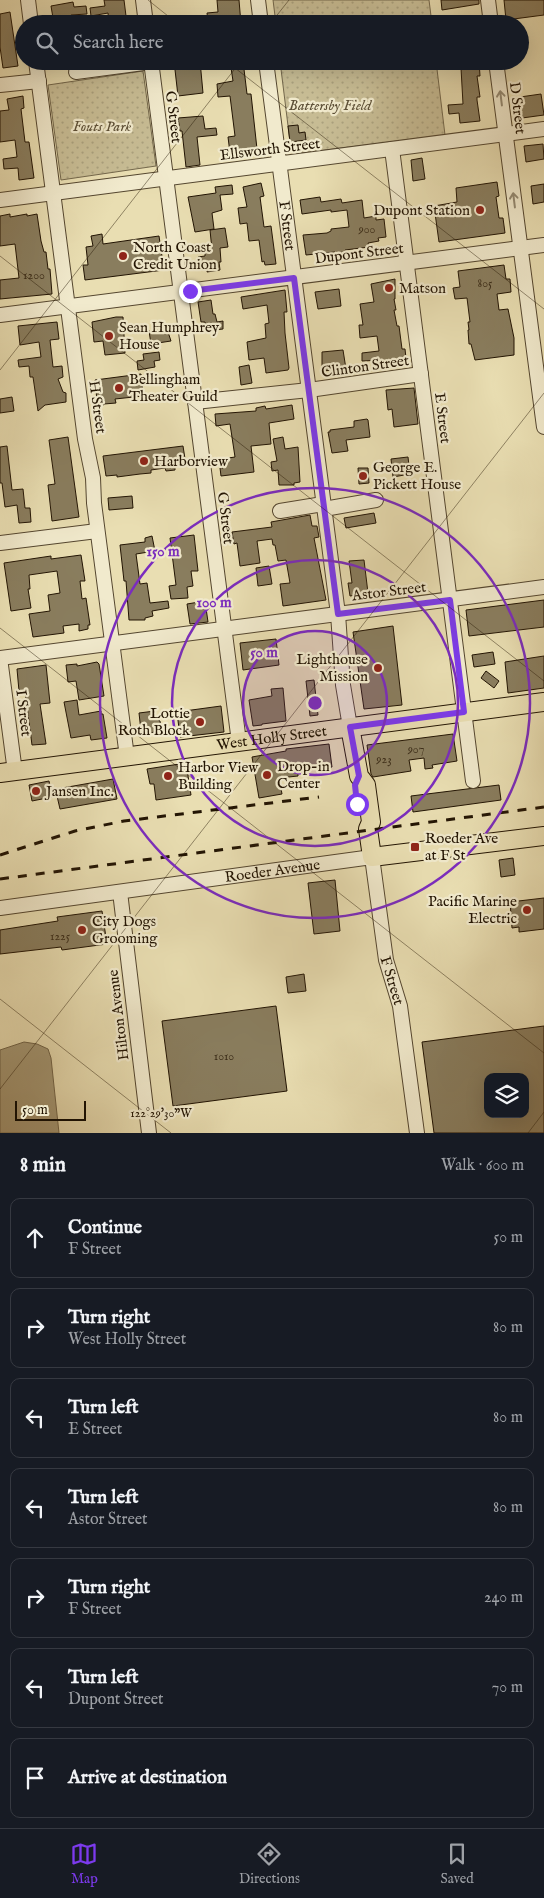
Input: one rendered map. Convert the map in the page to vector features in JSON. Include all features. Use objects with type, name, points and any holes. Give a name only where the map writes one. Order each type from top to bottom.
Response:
[{"type":"main road","name":"West Holly Street","points":[[7,772],[544,702]]},
{"type":"main road","name":"F Street","points":[[350,727],[359,776],[355,785],[360,825],[368,829],[372,857]]},
{"type":"main road","name":"Roeder Avenue","points":[[372,857],[544,836]]},
{"type":"street","points":[[28,0],[30,15]]},
{"type":"street","points":[[143,0],[145,15]]},
{"type":"street","points":[[258,0],[260,15]]},
{"type":"street","points":[[488,0],[490,15]]},
{"type":"street","name":"H Street","points":[[37,70],[85,439],[93,478],[127,757]]},
{"type":"street","points":[[76,72],[90,70]]},
{"type":"street","name":"G Street","points":[[152,70],[239,742]]},
{"type":"street","name":"F Street","points":[[267,70],[338,614],[343,685],[350,727]]},
{"type":"street","name":"D Street","points":[[497,70],[544,427]]},
{"type":"street","points":[[0,85],[39,80]]},
{"type":"street","name":"Ellsworth Street","points":[[0,200],[544,129]]},
{"type":"street","name":"E Street","points":[[392,149],[473,781]]},
{"type":"street","name":"Dupont Street","points":[[0,315],[544,245]]},
{"type":"street","name":"Clinton Street","points":[[195,402],[309,390],[421,374]]},
{"type":"street","points":[[280,511],[376,500]]},
{"type":"street","points":[[0,543],[98,531]]},
{"type":"street","name":"Astor Street","points":[[0,658],[544,587]]},
{"type":"street","name":"I Street","points":[[0,658],[7,772]]},
{"type":"street","name":"F Street","points":[[372,857],[386,960],[400,1006],[417,1133]]},
{"type":"street","name":"Roeder Avenue","points":[[0,908],[372,857]]},
{"type":"street","name":"Hilton Avenue","points":[[120,892],[149,1133]]},
{"type":"green space","points":[[273,0],[429,0],[431,15],[275,15]]},
{"type":"green space","name":"Battersby Field","points":[[281,70],[437,70],[445,135],[302,153],[290,142]]},
{"type":"green space","name":"Fouts Park","points":[[143,71],[156,166],[61,180],[48,85]]},
{"type":"shaded area","points":[[24,1042],[37,1044],[48,1049],[51,1058],[59,1133],[0,1133],[0,1050]]},
{"type":"building","points":[[104,0],[124,0],[126,15],[108,15],[108,13],[91,15],[90,8],[105,6]]},
{"type":"building","points":[[217,0],[239,0],[240,15],[207,15],[207,13],[218,12]]},
{"type":"building","points":[[441,0],[479,0],[479,4],[442,10]]},
{"type":"building","points":[[504,0],[544,0],[544,15],[529,17],[529,15],[506,15]]},
{"type":"building","points":[[73,2],[74,7],[86,6],[87,14],[52,15],[51,6]]},
{"type":"building","points":[[10,12],[15,46],[15,66],[3,68],[0,47],[0,14]]},
{"type":"building","points":[[175,70],[201,70],[203,93],[178,96]]},
{"type":"building","points":[[231,70],[244,70],[247,94],[251,94],[257,149],[230,153],[228,137],[235,136],[230,96],[218,97],[217,84],[233,81]]},
{"type":"building","points":[[461,70],[480,70],[480,76],[477,76],[480,97],[477,97],[477,100],[480,121],[460,123],[459,113],[449,114],[448,105],[463,104]]},
{"type":"building","points":[[541,94],[544,115],[522,118],[520,97]]},
{"type":"building","points":[[23,96],[24,108],[21,109],[25,142],[29,142],[34,178],[19,180],[18,168],[4,169],[3,159],[17,157],[15,140],[0,142],[0,111],[9,110],[7,99]]},
{"type":"building","points":[[203,116],[205,129],[216,128],[217,135],[197,137],[200,165],[186,167],[182,131],[180,131],[178,118]]},
{"type":"building","points":[[298,125],[299,133],[305,132],[306,140],[290,142],[288,126]]},
{"type":"building","points":[[543,144],[544,159],[526,162],[524,146]]},
{"type":"building","points":[[422,158],[425,179],[413,181],[411,160]]},
{"type":"building","name":"Dupont Station","points":[[497,182],[499,196],[496,197],[499,218],[503,218],[505,233],[439,242],[434,206],[457,202],[456,188]]},
{"type":"building","points":[[261,183],[264,196],[260,197],[264,227],[271,226],[276,264],[265,265],[264,261],[262,262],[259,240],[249,241],[247,223],[240,224],[238,208],[247,207],[243,187]]},
{"type":"building","points":[[544,184],[544,202],[533,204],[531,186]]},
{"type":"building","points":[[232,185],[233,194],[220,195],[222,210],[212,213],[214,229],[195,232],[188,197],[216,193],[215,187]]},
{"type":"building","points":[[320,197],[321,202],[341,199],[342,203],[362,200],[364,218],[376,216],[376,220],[384,219],[386,237],[378,238],[379,241],[368,243],[369,247],[345,250],[345,252],[306,255],[303,235],[327,233],[331,229],[349,227],[347,210],[302,214],[300,200]]},
{"type":"building","points":[[10,214],[10,217],[37,214],[41,241],[44,252],[46,252],[48,269],[50,269],[52,294],[0,299],[0,280],[19,278],[15,244],[0,246],[0,216]]},
{"type":"building","points":[[225,228],[228,247],[220,248],[220,270],[207,272],[207,269],[199,267],[198,257],[205,256],[205,251],[212,250],[210,230]]},
{"type":"building","points":[[102,234],[103,244],[159,236],[164,270],[85,280],[83,265],[88,265],[86,247],[93,246],[91,236]]},
{"type":"building","points":[[504,265],[506,279],[510,279],[511,292],[497,294],[499,310],[508,309],[514,338],[514,355],[475,360],[471,344],[469,344],[468,322],[470,322],[467,298],[455,299],[453,288],[460,287],[458,271]]},
{"type":"building","points":[[395,279],[394,299],[396,310],[394,310],[397,326],[399,326],[402,349],[405,349],[406,358],[383,362],[383,360],[362,361],[362,353],[379,351],[377,336],[360,338],[359,325],[363,325],[360,304],[374,302],[371,284]]},
{"type":"building","points":[[339,289],[341,306],[318,309],[315,292]]},
{"type":"building","points":[[285,290],[287,312],[284,312],[285,333],[289,368],[288,370],[266,373],[264,358],[249,360],[247,342],[266,338],[265,324],[269,323],[267,305],[243,309],[241,297]]},
{"type":"building","points":[[211,300],[213,314],[215,314],[217,322],[223,321],[223,329],[206,331],[205,322],[201,322],[198,302]]},
{"type":"building","name":"Sean Humphrey House","points":[[123,317],[125,353],[105,355],[103,341],[94,342],[92,322]]},
{"type":"building","points":[[57,322],[59,339],[50,340],[53,367],[62,366],[63,377],[58,379],[63,392],[66,393],[66,402],[45,405],[38,411],[33,377],[30,377],[29,366],[19,367],[18,360],[41,357],[39,342],[20,345],[18,326]]},
{"type":"building","points":[[167,329],[171,341],[151,344],[149,331]]},
{"type":"building","points":[[343,350],[346,369],[322,371],[322,352]]},
{"type":"building","points":[[159,352],[160,360],[154,361],[155,367],[138,370],[137,361],[144,360],[143,354]]},
{"type":"building","points":[[249,365],[252,383],[241,385],[239,367]]},
{"type":"building","name":"Bellingham Theater Guild","points":[[141,374],[143,396],[115,399],[116,403],[104,404],[99,410],[95,380]]},
{"type":"building","points":[[414,388],[418,424],[394,427],[392,409],[388,410],[386,390]]},
{"type":"building","points":[[12,397],[14,411],[0,413],[0,399]]},
{"type":"building","points":[[292,405],[294,419],[269,423],[271,444],[251,446],[254,472],[221,476],[220,468],[223,468],[222,459],[235,457],[230,424],[216,426],[215,414],[256,411],[256,408],[265,406],[266,409]]},
{"type":"building","points":[[367,419],[370,437],[346,440],[348,451],[332,453],[328,432],[330,430],[354,427],[354,421]]},
{"type":"building","points":[[68,437],[79,517],[52,521],[48,485],[55,484],[49,440]]},
{"type":"building","points":[[283,437],[285,449],[298,447],[300,482],[294,483],[294,485],[279,485],[278,470],[272,471],[271,462],[277,461],[273,439]]},
{"type":"building","points":[[7,446],[12,490],[23,489],[25,508],[30,508],[31,522],[19,523],[17,505],[5,507],[2,483],[0,483],[0,447]]},
{"type":"building","name":"Harborview","points":[[183,446],[186,465],[175,467],[175,470],[166,471],[165,468],[151,470],[151,473],[117,477],[117,475],[106,476],[103,456]]},
{"type":"building","points":[[408,457],[410,474],[393,477],[391,459]]},
{"type":"building","name":"George E. Pickett House","points":[[358,468],[368,468],[369,483],[359,484]]},
{"type":"building","points":[[132,496],[133,508],[109,510],[108,498]]},
{"type":"building","points":[[374,513],[376,523],[346,528],[344,518]]},
{"type":"building","points":[[310,515],[312,526],[317,526],[319,537],[314,538],[326,600],[283,606],[280,584],[290,583],[286,560],[278,561],[272,539],[257,541],[260,563],[240,566],[237,543],[234,544],[232,532],[272,527],[271,522]]},
{"type":"building","points":[[194,535],[198,571],[191,571],[193,586],[187,587],[188,598],[171,599],[169,586],[176,585],[170,538]]},
{"type":"building","points":[[152,536],[155,551],[136,554],[140,584],[147,583],[150,603],[168,601],[169,608],[152,611],[153,616],[145,618],[145,620],[129,620],[126,581],[124,581],[120,545],[145,542],[145,538]]},
{"type":"building","points":[[81,555],[85,581],[80,581],[82,599],[86,598],[90,625],[88,625],[88,629],[79,631],[79,624],[63,626],[64,633],[33,637],[29,614],[50,611],[48,595],[60,593],[57,571],[29,575],[30,589],[28,589],[31,608],[11,611],[4,563],[51,556],[51,559]]},
{"type":"building","points":[[364,560],[368,593],[350,596],[348,583],[352,583],[349,561]]},
{"type":"building","points":[[269,566],[272,584],[258,586],[256,568]]},
{"type":"building","points":[[544,600],[544,627],[469,636],[466,610]]},
{"type":"building","points":[[205,601],[208,622],[190,624],[187,604]]},
{"type":"building","name":"Lighthouse Mission","points":[[393,626],[402,705],[364,709],[353,632]]},
{"type":"building","points":[[276,639],[279,665],[243,670],[240,643]]},
{"type":"building","points":[[493,652],[495,664],[474,667],[472,655]]},
{"type":"building","points":[[544,656],[544,688],[508,693],[505,662]]},
{"type":"building","points":[[97,662],[99,664],[104,696],[79,700],[76,681],[68,682],[66,665],[77,664],[77,666]]},
{"type":"building","points":[[46,665],[50,703],[40,704],[46,744],[32,745],[25,691],[19,691],[17,669]]},
{"type":"building","points":[[486,671],[499,681],[494,688],[481,678]]},
{"type":"building","points":[[314,680],[318,715],[310,716],[306,681]]},
{"type":"building","points":[[283,688],[286,721],[253,726],[249,700],[272,696],[271,689]]},
{"type":"building","points":[[77,700],[79,715],[101,711],[107,738],[91,740],[90,735],[71,738],[64,702]]},
{"type":"building","name":"Lottie Roth Block","points":[[221,706],[224,732],[180,737],[177,712]]},
{"type":"building","points":[[155,711],[156,718],[160,721],[161,731],[143,734],[139,713]]},
{"type":"building","points":[[453,734],[457,761],[432,765],[433,768],[425,769],[424,758],[409,760],[411,771],[373,777],[371,774],[367,745]]},
{"type":"building","points":[[329,744],[332,767],[298,771],[298,776],[279,778],[282,794],[259,798],[252,757],[286,751],[286,749]]},
{"type":"building","name":"Harbor View Building","points":[[186,763],[191,795],[156,800],[154,784],[150,784],[147,769]]},
{"type":"building","points":[[113,779],[117,799],[60,809],[57,796],[32,801],[29,785],[49,781],[51,790]]},
{"type":"building","points":[[499,785],[501,800],[413,812],[411,796]]},
{"type":"building","points":[[513,858],[515,875],[501,877],[499,860]]},
{"type":"building","points":[[335,880],[340,931],[314,934],[308,883]]},
{"type":"building","name":"Pacific Marine Electric","points":[[544,898],[544,929],[519,932],[519,927],[512,928],[510,902]]},
{"type":"building","points":[[102,911],[107,944],[62,950],[61,947],[0,954],[0,930],[58,921],[57,917]]},
{"type":"building","points":[[304,974],[306,991],[288,993],[286,977]]},
{"type":"building","points":[[276,1006],[287,1091],[173,1106],[162,1021]]},
{"type":"building","points":[[544,1026],[544,1133],[434,1133],[422,1042]]},
{"type":"railway","points":[[0,855],[75,831],[124,821],[319,797]]},
{"type":"railway","points":[[0,879],[544,807]]},
{"type":"place","name":"Dupont Station","points":[[480,210]]},
{"type":"place","name":"North Coast Credit Union","points":[[123,256]]},
{"type":"place","name":"Matson","points":[[389,288]]},
{"type":"place","name":"Sean Humphrey House","points":[[109,336]]},
{"type":"place","name":"Bellingham Theater Guild","points":[[119,388]]},
{"type":"place","name":"Harborview","points":[[144,461]]},
{"type":"place","name":"George E. Pickett House","points":[[363,476]]},
{"type":"place","name":"Lighthouse Mission","points":[[378,668]]},
{"type":"place","name":"Lottie Roth Block","points":[[200,722]]},
{"type":"place","name":"Drop-in Center","points":[[267,775]]},
{"type":"place","name":"Harbor View Building","points":[[168,776]]},
{"type":"place","name":"Jansen Inc.","points":[[36,791]]},
{"type":"place","name":"Roeder Ave at F St","points":[[415,847]]},
{"type":"place","name":"Pacific Marine Electric","points":[[527,910]]},
{"type":"place","name":"City Dogs Grooming","points":[[82,930]]},
{"type":"route","points":[[190,291],[294,278],[338,614],[450,600],[464,712],[350,727],[359,776],[355,785],[357,804]]}]
